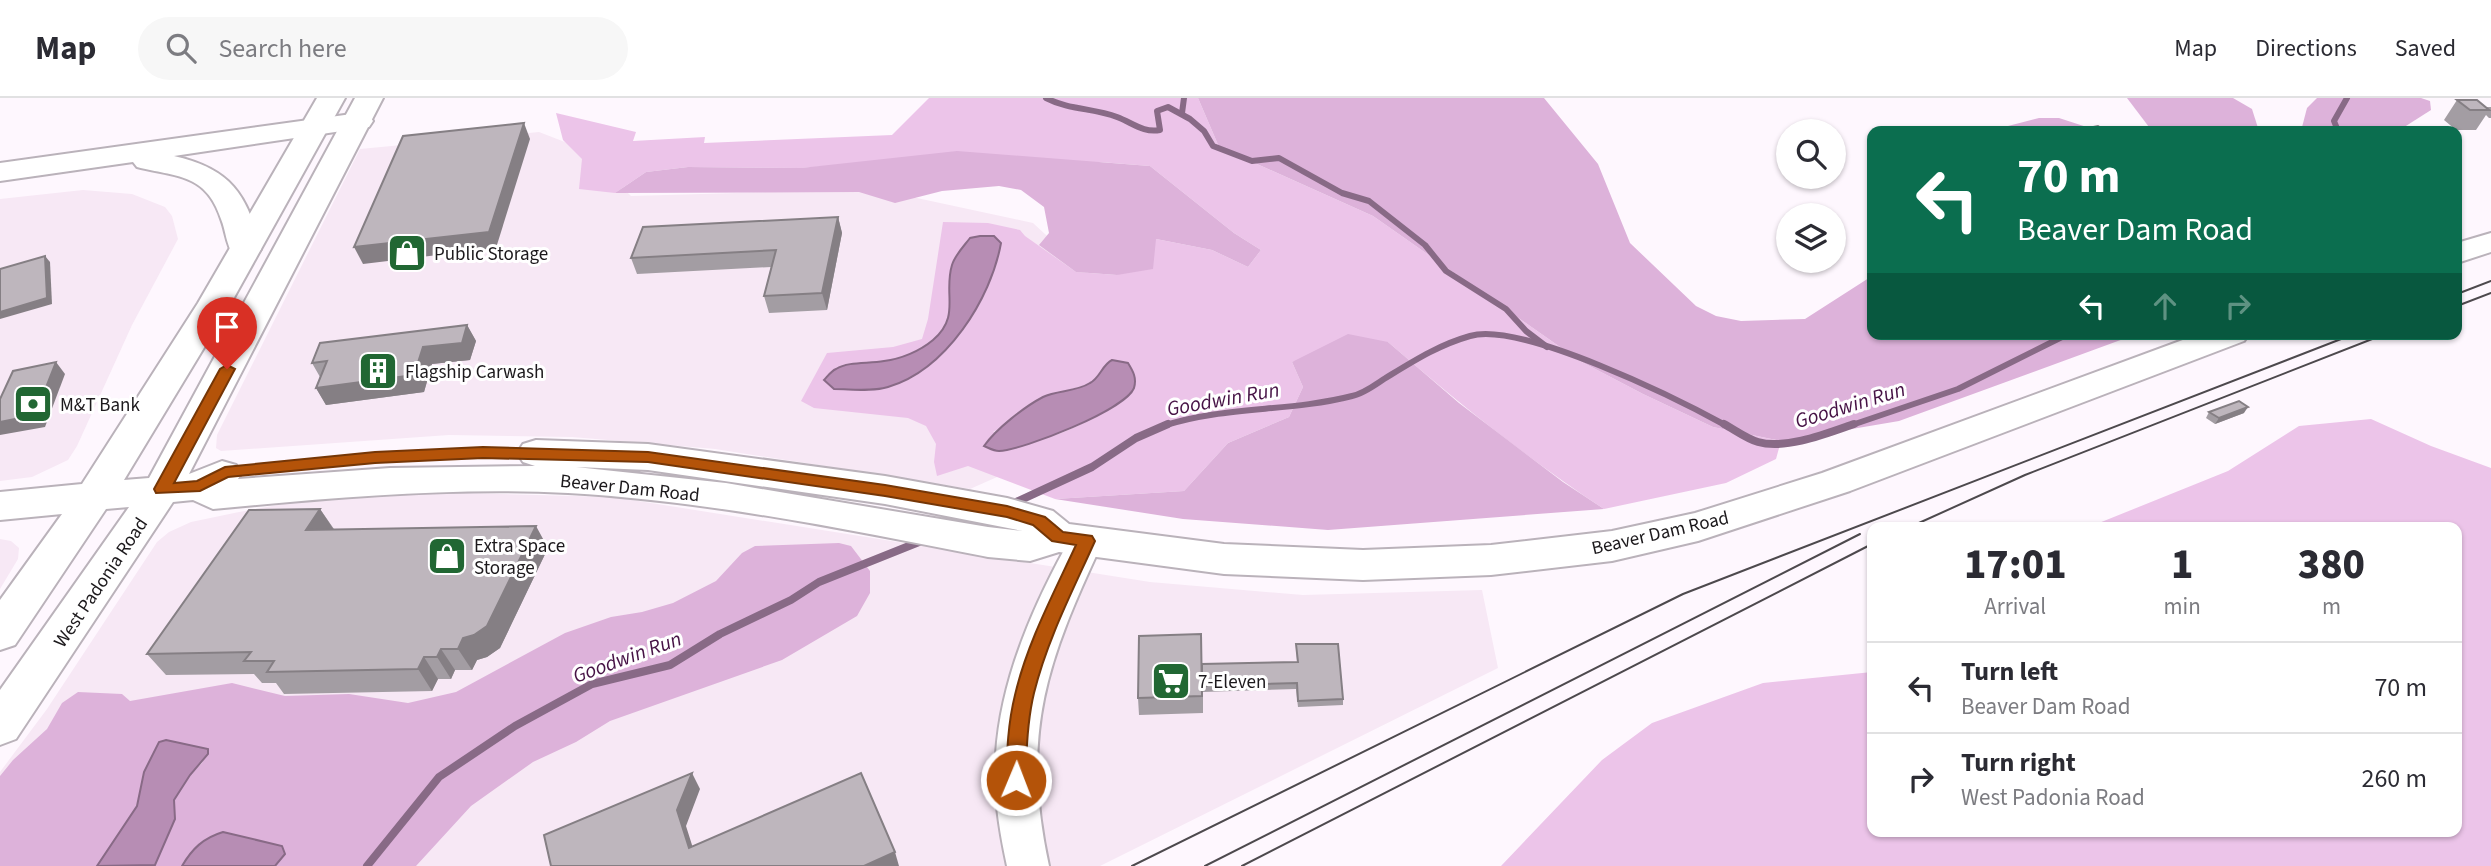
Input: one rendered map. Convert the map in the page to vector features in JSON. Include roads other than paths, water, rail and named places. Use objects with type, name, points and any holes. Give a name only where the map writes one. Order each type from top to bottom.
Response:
[{"type":"main road","points":[[0,633],[96,496],[245,249],[331,98]]},
{"type":"main road","points":[[0,172],[314,128],[364,110]]},
{"type":"main road","name":"West Padonia Road","points":[[0,726],[93,594],[181,488],[364,110]]},
{"type":"main road","points":[[181,488],[149,453],[286,212],[314,148],[314,128]]},
{"type":"main road","points":[[50,164],[136,160],[193,168],[214,179],[224,191],[240,223],[245,249]]},
{"type":"main road","points":[[2462,251],[2491,242]]},
{"type":"main road","name":"Beaver Dam Road","points":[[0,506],[181,488],[225,472],[375,458],[483,453],[648,457],[949,501],[1061,533],[1224,559],[1332,565],[1491,560],[1612,545],[1698,527],[1836,482],[2216,340]]},
{"type":"main road","name":"Beaver Dam Road","points":[[181,488],[213,495],[425,479],[567,480],[652,487],[892,524],[988,542],[1030,546],[1061,533]]},
{"type":"street","points":[[1028,866],[1016,780],[1017,738],[1023,704],[1041,642],[1061,533]]},
{"type":"waterway","points":[[1046,98],[1064,105],[1108,114],[1154,131],[1160,130],[1157,111],[1168,107],[1190,119],[1204,131],[1213,146],[1252,161],[1279,158],[1342,193],[1369,201],[1425,245],[1446,271],[1506,309],[1526,331],[1546,347]]},
{"type":"waterway","points":[[1182,113],[1184,98]]},
{"type":"waterway","name":"Goodwin Run","points":[[2336,126],[2334,121],[2347,98]]},
{"type":"waterway","name":"Goodwin Run","points":[[1164,426],[1210,415],[1305,405],[1356,395],[1415,360],[1470,336],[1494,334],[1546,347]]},
{"type":"waterway","name":"Goodwin Run","points":[[1849,426],[1958,389],[2056,340]]},
{"type":"waterway","name":"Goodwin Run","points":[[1546,347],[1638,382],[1727,426]]},
{"type":"waterway","name":"Goodwin Run","points":[[1164,426],[1168,424]]},
{"type":"waterway","name":"Goodwin Run","points":[[1724,424],[1750,439],[1769,444],[1807,439],[1854,424]]},
{"type":"waterway","name":"Goodwin Run","points":[[1012,504],[1092,467],[1136,438],[1164,426]]},
{"type":"waterway","name":"Goodwin Run","points":[[367,866],[439,777],[515,726],[592,684],[670,665],[720,634],[791,600],[819,582],[924,540]]},
{"type":"tram line","points":[[2462,292],[2491,281]]},
{"type":"tram line","points":[[2462,304],[2491,293]]},
{"type":"tram line","points":[[1869,522],[2339,340]]},
{"type":"tram line","points":[[1921,522],[2025,475],[2370,340]]},
{"type":"tram line","points":[[1132,866],[1683,594],[1867,523]]},
{"type":"tram line","points":[[1205,866],[1860,534]]},
{"type":"tram line","points":[[1242,866],[1867,547]]},
{"type":"place","name":"Public Storage","points":[[407,253]]},
{"type":"place","name":"Flagship Carwash","points":[[378,371]]},
{"type":"place","name":"M&T Bank","points":[[33,404]]},
{"type":"place","name":"Extra Space Storage","points":[[447,556]]},
{"type":"place","name":"7-Eleven","points":[[1171,681]]}]
